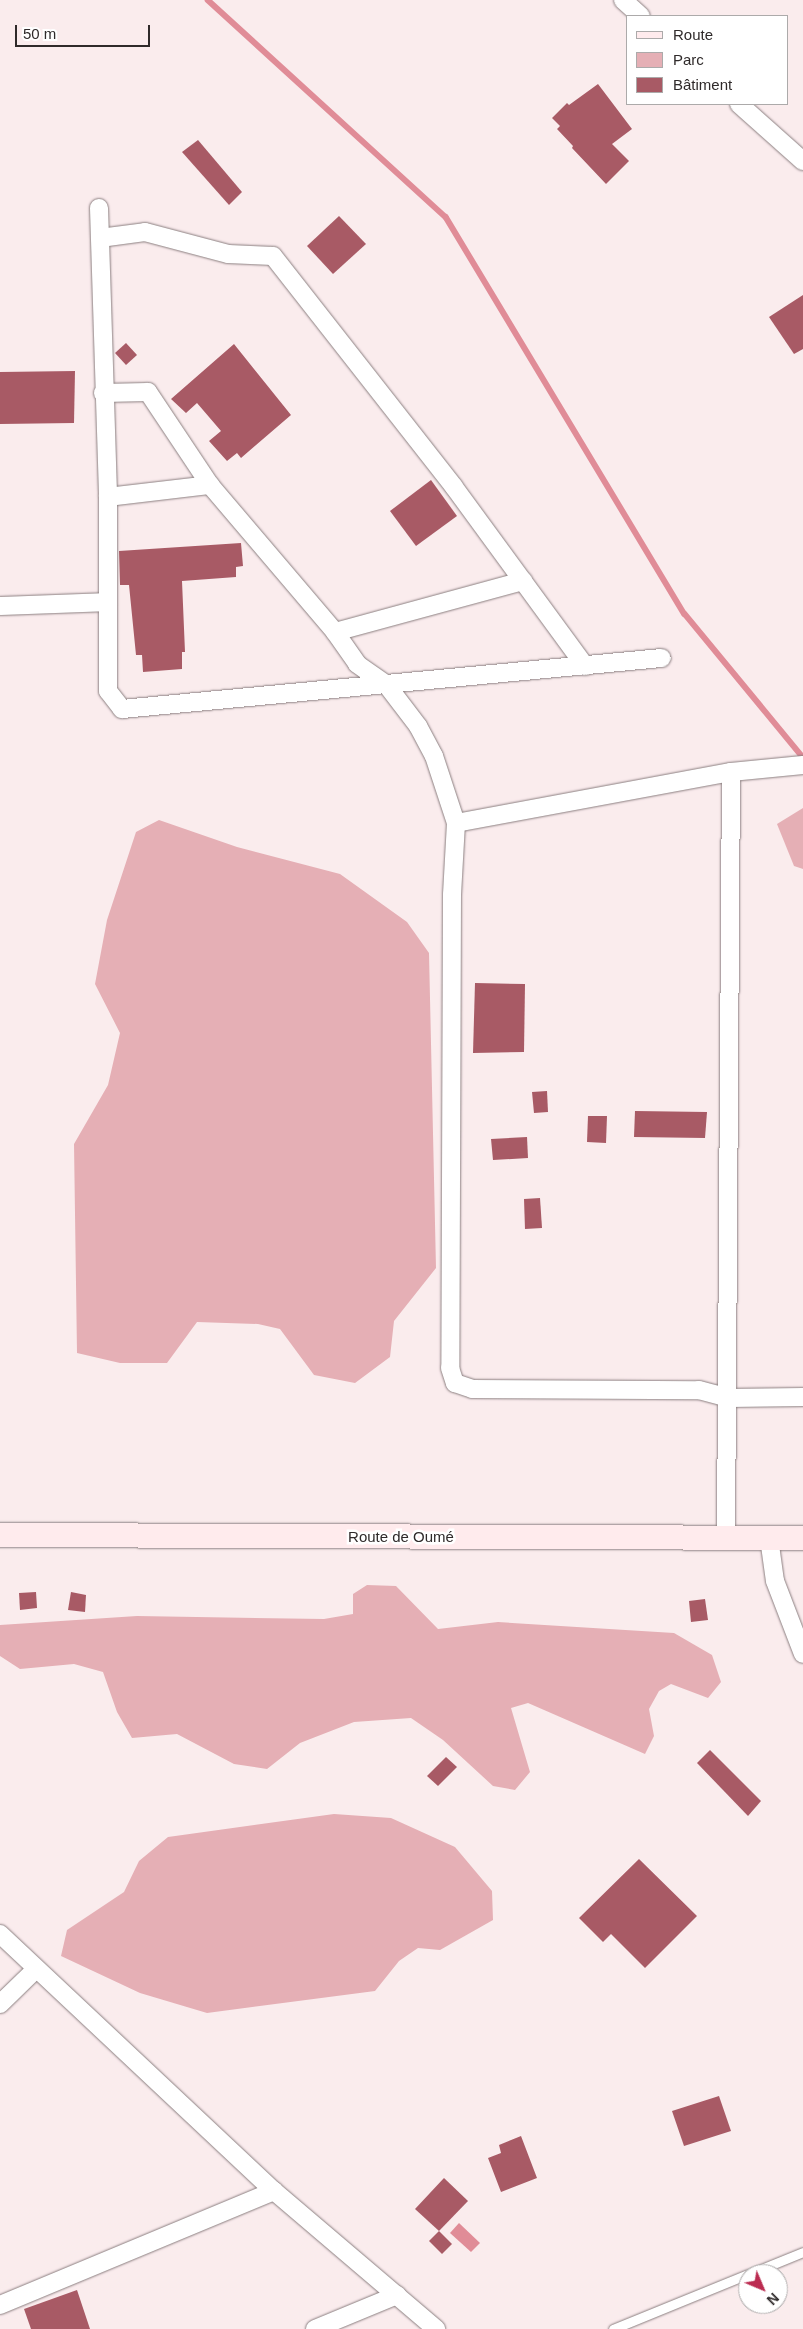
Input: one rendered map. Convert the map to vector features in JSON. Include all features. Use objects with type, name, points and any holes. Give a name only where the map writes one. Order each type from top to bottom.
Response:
[{"type":"main road","name":"Route de Oumé","points":[[0,1535],[803,1538]]},
{"type":"street","points":[[623,0],[641,15]]},
{"type":"street","points":[[740,105],[803,162]]},
{"type":"street","points":[[99,208],[108,497],[108,691],[122,709],[662,658]]},
{"type":"street","points":[[100,238],[146,232],[228,254],[273,256],[374,382],[523,580],[585,666]]},
{"type":"street","points":[[104,394],[148,392],[210,485],[335,632],[357,664],[386,684],[418,726],[434,756],[456,823],[452,894],[450,1368],[455,1383],[472,1389],[699,1390],[729,1398],[803,1397]]},
{"type":"street","points":[[108,497],[210,485]]},
{"type":"street","points":[[335,632],[523,580]]},
{"type":"street","points":[[0,606],[108,602]]},
{"type":"street","points":[[456,823],[731,772],[803,765]]},
{"type":"street","points":[[726,1538],[729,1398],[731,772]]},
{"type":"street","points":[[769,1538],[775,1581],[803,1654]]},
{"type":"street","points":[[0,1934],[35,1970],[274,2192],[436,2329]]},
{"type":"street","points":[[0,2004],[35,1970]]},
{"type":"street","points":[[0,2305],[274,2192]]},
{"type":"street","points":[[315,2329],[397,2295]]},
{"type":"lane","points":[[773,2264],[803,2252]]},
{"type":"lane","points":[[613,2329],[738,2278]]},
{"type":"green space","points":[[803,808],[803,869],[794,866],[777,824]]},
{"type":"green space","points":[[159,820],[237,847],[340,874],[407,922],[429,953],[436,1268],[394,1321],[390,1357],[355,1383],[314,1375],[280,1329],[258,1324],[197,1322],[167,1363],[120,1363],[77,1353],[74,1144],[108,1085],[120,1033],[95,984],[107,920],[136,832]]},
{"type":"green space","points":[[367,1585],[396,1586],[438,1629],[498,1622],[674,1633],[712,1655],[721,1682],[708,1698],[671,1684],[659,1691],[649,1709],[654,1736],[645,1754],[528,1703],[511,1708],[530,1772],[515,1790],[493,1786],[443,1740],[411,1718],[354,1722],[300,1743],[267,1769],[234,1764],[177,1734],[132,1738],[117,1712],[103,1672],[74,1664],[20,1669],[0,1656],[0,1625],[137,1616],[324,1619],[353,1614],[353,1594]]},
{"type":"green space","points":[[334,1814],[391,1818],[455,1847],[492,1891],[493,1920],[440,1950],[418,1948],[399,1961],[375,1991],[207,2013],[140,1993],[61,1956],[67,1930],[124,1892],[139,1861],[168,1837]]},
{"type":"shaded area","points":[[459,2223],[480,2243],[471,2252],[450,2233]]},
{"type":"building","points":[[598,84],[632,129],[612,144],[629,161],[606,184],[572,148],[573,146],[557,129],[560,126],[552,118],[567,103],[569,105]]},
{"type":"building","points":[[198,140],[242,192],[229,205],[182,152]]},
{"type":"building","points":[[339,216],[366,244],[333,274],[307,246]]},
{"type":"building","points":[[803,295],[803,349],[794,354],[769,317]]},
{"type":"building","points":[[126,343],[137,355],[126,365],[115,353]]},
{"type":"building","points":[[234,344],[291,415],[241,458],[237,453],[227,461],[209,441],[221,431],[197,403],[186,413],[171,399]]},
{"type":"building","points":[[75,371],[74,423],[0,424],[0,372]]},
{"type":"building","points":[[431,480],[457,516],[416,546],[390,511]]},
{"type":"building","points":[[241,543],[243,566],[236,567],[236,577],[182,581],[185,652],[182,652],[182,669],[143,672],[142,655],[136,655],[129,585],[120,585],[119,551]]},
{"type":"building","points":[[475,983],[525,984],[524,1052],[473,1053]]},
{"type":"building","points":[[547,1091],[548,1112],[534,1113],[532,1092]]},
{"type":"building","points":[[635,1111],[707,1112],[705,1138],[634,1137]]},
{"type":"building","points":[[588,1116],[607,1116],[606,1143],[587,1142]]},
{"type":"building","points":[[527,1137],[528,1158],[493,1160],[491,1139]]},
{"type":"building","points":[[540,1198],[542,1228],[525,1229],[524,1199]]},
{"type":"building","points":[[36,1592],[37,1608],[20,1610],[19,1593]]},
{"type":"building","points":[[71,1592],[86,1595],[85,1612],[68,1610]]},
{"type":"building","points":[[705,1599],[708,1620],[691,1622],[689,1601]]},
{"type":"building","points":[[710,1750],[761,1801],[748,1816],[697,1763]]},
{"type":"building","points":[[446,1757],[457,1767],[438,1786],[427,1776]]},
{"type":"building","points":[[639,1859],[697,1916],[645,1968],[611,1934],[603,1942],[579,1918]]},
{"type":"building","points":[[719,2096],[731,2131],[684,2146],[672,2111]]},
{"type":"building","points":[[521,2136],[537,2178],[501,2192],[488,2158],[501,2153],[499,2145]]},
{"type":"building","points":[[444,2178],[468,2201],[439,2231],[415,2209]]},
{"type":"building","points":[[439,2231],[452,2244],[442,2254],[429,2241]]},
{"type":"building","points":[[77,2290],[90,2329],[31,2329],[24,2309]]},
{"type":"waterway","points":[[208,0],[446,217],[685,614],[803,757]]}]
